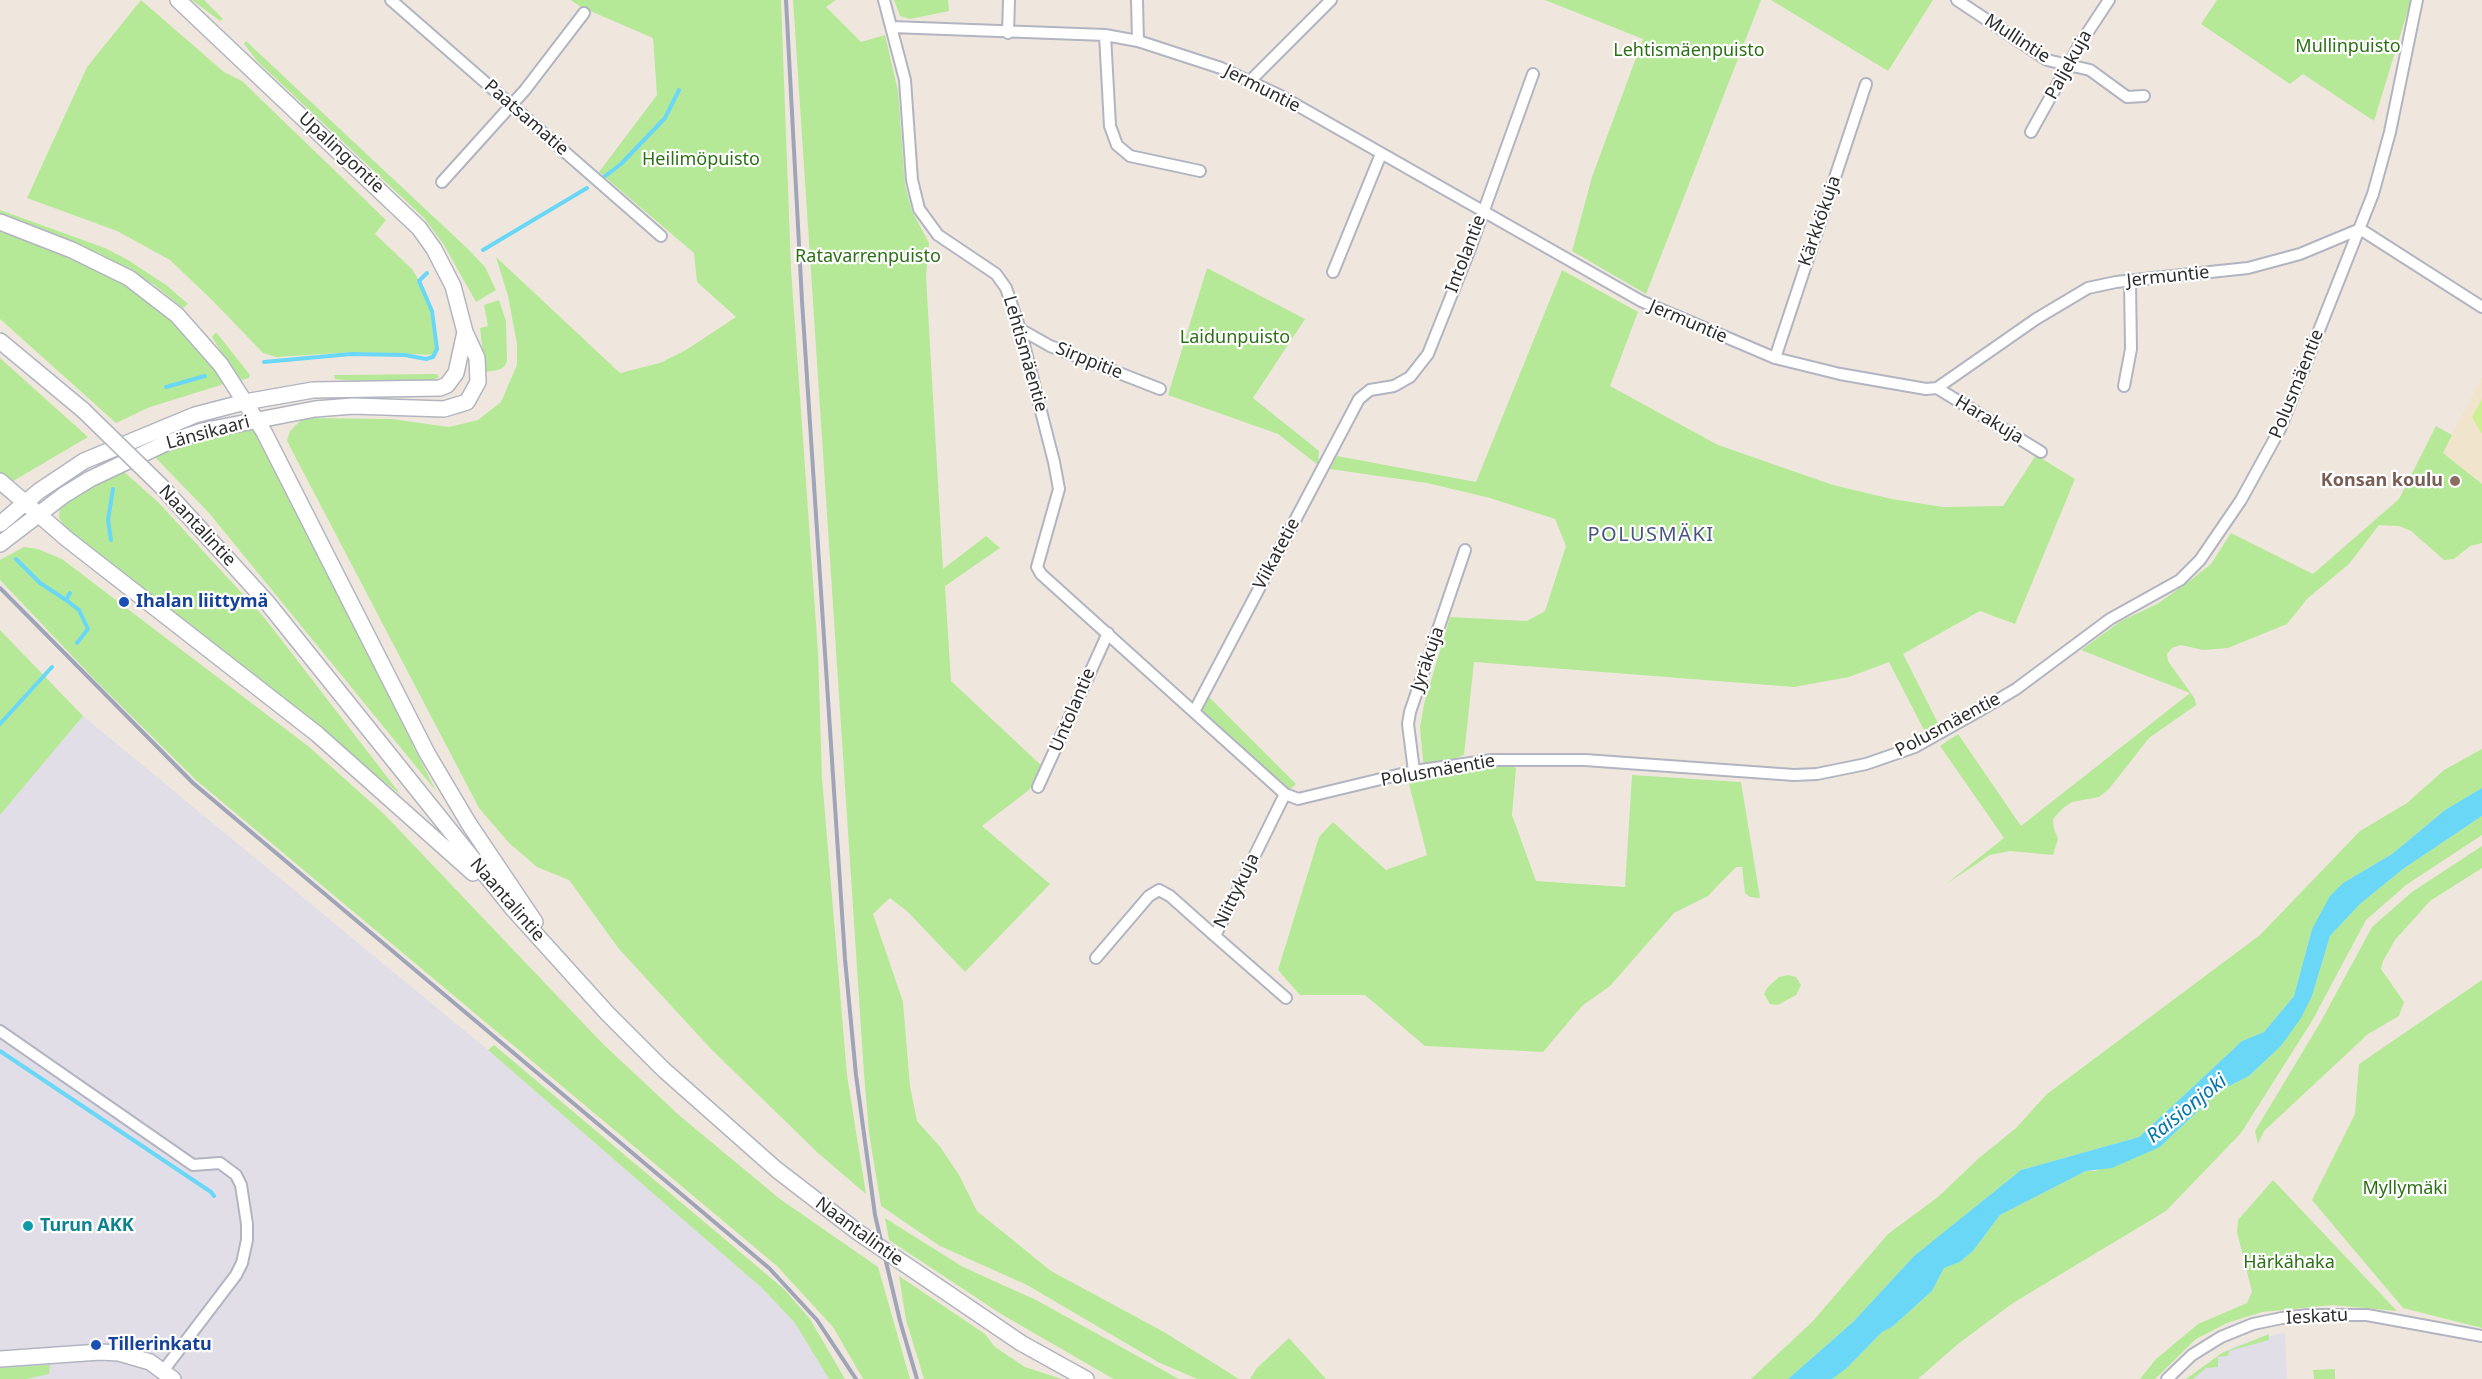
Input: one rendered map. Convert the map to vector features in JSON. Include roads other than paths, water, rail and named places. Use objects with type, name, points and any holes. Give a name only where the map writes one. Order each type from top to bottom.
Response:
[{"type":"main road","name":"Upalingontie","points":[[178,0],[419,228],[445,267],[458,300],[465,332],[477,358],[478,382],[467,402],[444,409]]},
{"type":"main road","points":[[0,222],[103,263],[150,293],[194,332],[221,365],[256,420],[427,753],[469,824],[560,960]]},
{"type":"main road","name":"Upalingontie","points":[[434,390],[447,385],[456,373],[465,332]]},
{"type":"main road","name":"Naantalintie","points":[[0,341],[83,410],[162,487],[266,601],[513,909],[664,1070],[793,1183],[944,1292],[1021,1343],[1086,1379]]},
{"type":"main road","name":"Länsikaari","points":[[0,524],[23,503],[84,461],[113,447],[195,415],[245,402],[313,390],[434,390]]},
{"type":"main road","name":"Länsikaari","points":[[0,544],[64,495],[123,461],[202,431],[315,409],[353,406],[444,409]]},
{"type":"main road","points":[[0,481],[37,515],[364,773],[513,909]]},
{"type":"main road","points":[[0,1359],[100,1352],[119,1353],[139,1357],[168,1375]]},
{"type":"street","name":"Paatsamatie","points":[[391,0],[661,236]]},
{"type":"street","name":"Lehtismäentie","points":[[884,0],[905,80],[912,180],[919,209],[938,235],[996,274],[1006,288],[1020,329],[1059,489],[1037,567],[1041,574],[1108,633]]},
{"type":"street","points":[[1008,33],[1009,0]]},
{"type":"street","points":[[1137,0],[1138,41]]},
{"type":"street","points":[[1251,80],[1331,0]]},
{"type":"street","name":"Mullintie","points":[[1957,0],[2047,60],[2090,70],[2127,97],[2144,96]]},
{"type":"street","name":"Paljekuja","points":[[2031,132],[2109,0]]},
{"type":"street","name":"Polusmäentie","points":[[1285,794],[1299,799],[1306,798],[1414,771],[1461,763],[1526,758],[1586,760],[1753,774],[1817,774],[1866,764],[1915,747],[1979,711],[2016,688],[2110,619],[2180,579],[2200,560],[2254,480],[2275,440],[2360,230],[2390,132],[2418,0]]},
{"type":"street","points":[[442,182],[511,105],[584,13]]},
{"type":"street","name":"Jermuntie","points":[[892,27],[1106,35],[1138,41],[1190,56],[1251,80],[1641,301],[1774,358],[1840,374],[1926,389],[1937,388],[2076,293],[2103,284],[2248,268],[2300,254],[2360,230]]},
{"type":"street","points":[[1106,35],[1110,126],[1117,145],[1130,156],[1200,171]]},
{"type":"street","name":"Intolantie","points":[[1359,399],[1370,390],[1402,382],[1424,363],[1533,74]]},
{"type":"street","name":"Kärkkökuja","points":[[1774,358],[1866,84]]},
{"type":"street","points":[[1333,272],[1381,154]]},
{"type":"street","points":[[2360,230],[2482,307]]},
{"type":"street","points":[[2124,386],[2131,349],[2130,282]]},
{"type":"street","name":"Sirppitie","points":[[1020,329],[1050,346],[1160,389]]},
{"type":"street","name":"Harakuja","points":[[1937,388],[2041,452]]},
{"type":"street","name":"Viikatetie","points":[[1195,710],[1359,399]]},
{"type":"street","name":"Jyräkuja","points":[[1414,771],[1408,724],[1410,712],[1465,550]]},
{"type":"street","points":[[1108,633],[1285,794]]},
{"type":"street","name":"Untolantie","points":[[1038,787],[1108,633]]},
{"type":"street","name":"Niittykuja","points":[[1285,794],[1215,936],[1286,998]]},
{"type":"street","points":[[1096,958],[1149,896],[1159,890],[1170,896],[1215,936]]},
{"type":"street","points":[[0,1031],[193,1165],[220,1163],[236,1175],[241,1185],[247,1224],[247,1240],[242,1263],[168,1375]]},
{"type":"street","name":"Ieskatu","points":[[2167,1379],[2192,1355],[2221,1337],[2253,1324],[2282,1318],[2308,1315],[2367,1315],[2482,1336]]},
{"type":"water","name":"Raisionjoki","points":[[2482,788],[2482,816],[2403,869],[2360,904],[2330,936],[2312,996],[2301,1018],[2281,1046],[2249,1076],[2219,1091],[2160,1147],[2112,1168],[2086,1171],[2000,1215],[1973,1251],[1960,1262],[1944,1268],[1932,1291],[1892,1327],[1882,1332],[1847,1368],[1832,1379],[1788,1379],[1853,1322],[1914,1256],[2021,1170],[2139,1137],[2242,1041],[2264,1032],[2294,996],[2312,929],[2330,896],[2343,883],[2392,854],[2445,810]]},
{"type":"waterway","points":[[604,177],[621,164],[665,118],[679,90]]},
{"type":"waterway","points":[[483,250],[587,188]]},
{"type":"waterway","points":[[264,362],[351,354],[405,355],[426,359],[433,357],[437,349],[432,311],[419,281],[427,273]]},
{"type":"waterway","points":[[166,387],[205,376]]},
{"type":"waterway","points":[[111,540],[108,520],[113,489]]},
{"type":"waterway","points":[[16,559],[40,583],[66,600]]},
{"type":"waterway","points":[[70,593],[66,600],[79,610],[88,629],[77,643]]},
{"type":"waterway","points":[[0,724],[52,667]]},
{"type":"waterway","points":[[0,1051],[214,1196]]},
{"type":"railway","points":[[786,0],[802,301],[845,959],[856,1075],[875,1215],[900,1321],[917,1379]]},
{"type":"railway","points":[[0,588],[193,783],[769,1268],[817,1320],[856,1379]]},
{"type":"place","name":"Konsan koulu","points":[[2455,481]]},
{"type":"place","name":"Ihalan liittymä","points":[[124,602]]},
{"type":"place","name":"Turun AKK","points":[[28,1226]]},
{"type":"place","name":"Tillerinkatu","points":[[96,1345]]},
{"type":"district","name":"POLUSMÄKI","points":[[1651,535]]},
{"type":"park label","name":"Mullinpuisto","points":[[2348,47]]},
{"type":"park label","name":"Lehtismäenpuisto","points":[[1689,51]]},
{"type":"park label","name":"Heilimöpuisto","points":[[701,160]]},
{"type":"park label","name":"Ratavarrenpuisto","points":[[868,257]]},
{"type":"park label","name":"Laidunpuisto","points":[[1235,338]]},
{"type":"park label","name":"Myllymäki","points":[[2405,1189]]},
{"type":"park label","name":"Härkähaka","points":[[2289,1263]]}]
